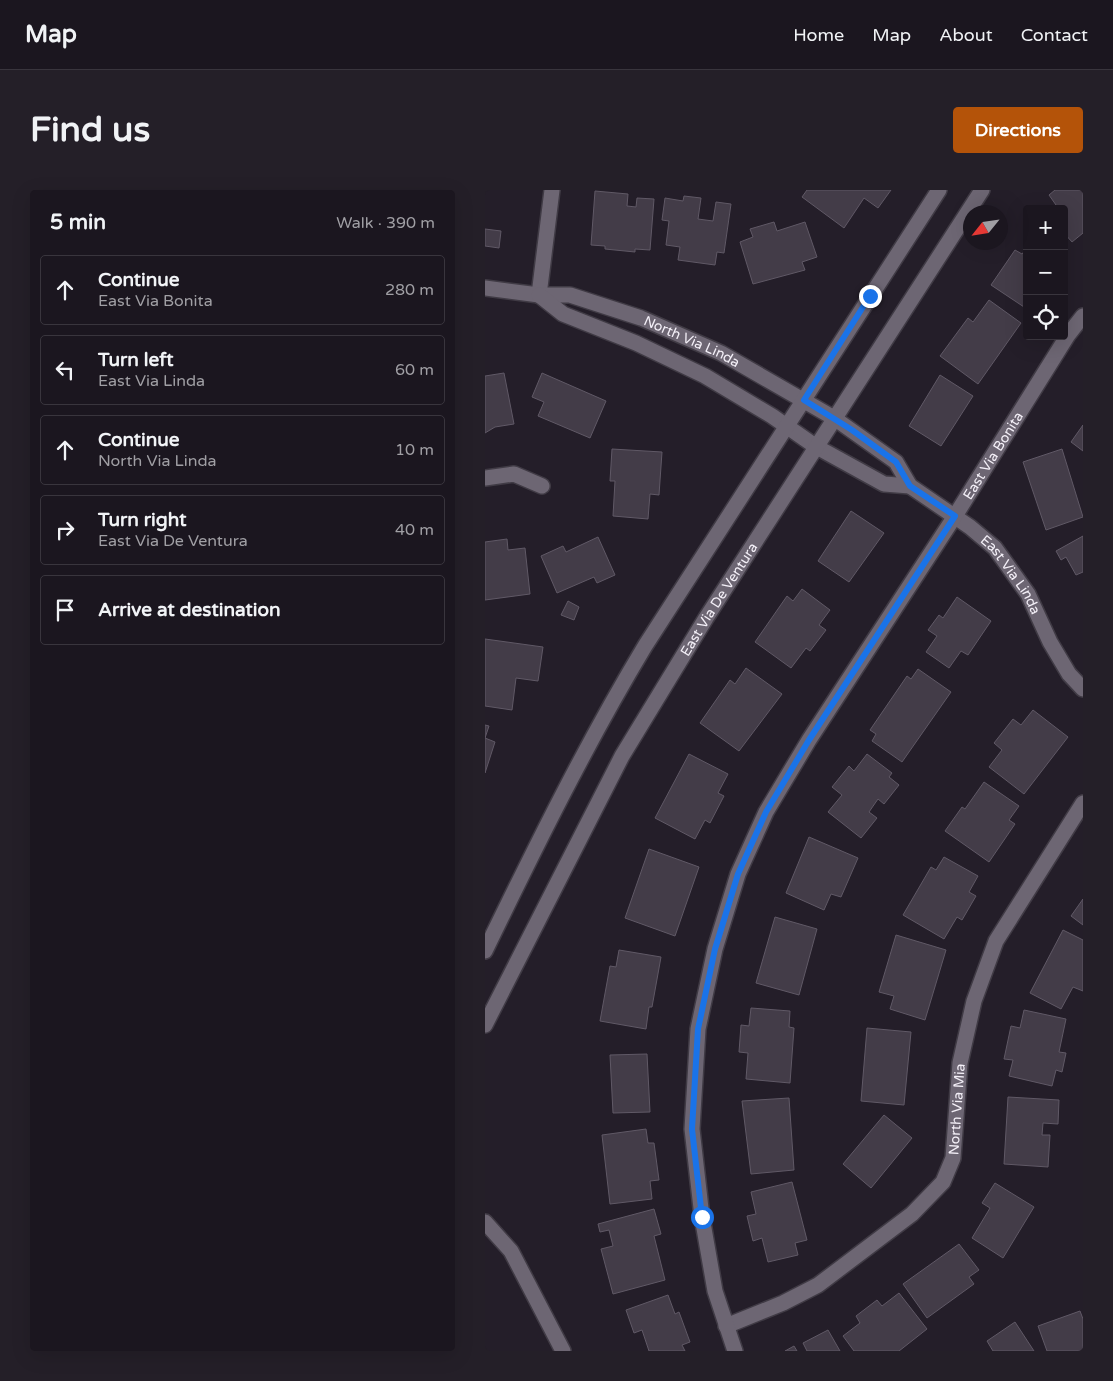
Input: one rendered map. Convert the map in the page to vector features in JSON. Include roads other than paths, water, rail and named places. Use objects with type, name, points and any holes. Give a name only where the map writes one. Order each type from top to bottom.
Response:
[{"type":"street","points":[[539,295],[552,190]]},
{"type":"street","points":[[485,951],[609,705],[645,646],[939,190]]},
{"type":"street","name":"East Via De Ventura","points":[[485,1026],[622,756],[706,618],[815,446],[982,190]]},
{"type":"street","name":"North Via Linda","points":[[485,288],[539,295],[570,295],[641,318],[721,353],[834,418]]},
{"type":"street","name":"North Via Linda","points":[[539,295],[563,314],[636,343],[705,376],[815,446]]},
{"type":"street","name":"East Via Bonita","points":[[735,1351],[715,1291],[702,1217],[692,1129],[698,1029],[715,949],[738,874],[766,812],[809,740],[955,516],[1068,335],[1083,316]]},
{"type":"street","name":"East Via Linda","points":[[834,418],[896,462],[910,486],[955,516],[995,548],[1028,594],[1050,642],[1069,674],[1083,689]]},
{"type":"street","name":"East Via Linda","points":[[815,446],[884,484],[910,486]]},
{"type":"street","points":[[485,478],[514,474],[542,486]]},
{"type":"street","name":"North Via Mia","points":[[726,1326],[783,1303],[817,1284],[913,1214],[943,1182],[953,1158],[960,1063],[974,1000],[996,941],[1083,803]]},
{"type":"street","points":[[485,1222],[511,1252],[563,1351]]}]
